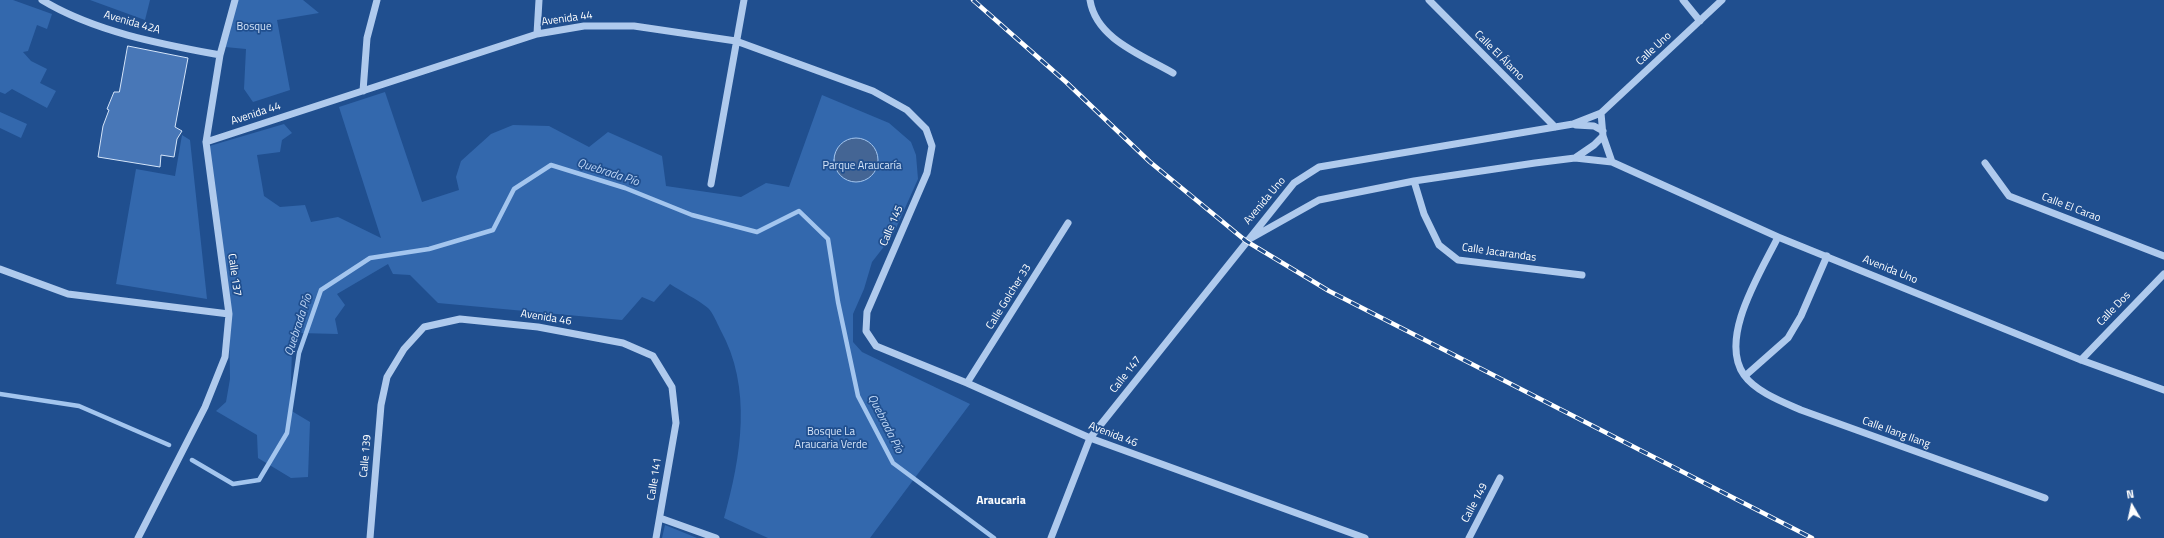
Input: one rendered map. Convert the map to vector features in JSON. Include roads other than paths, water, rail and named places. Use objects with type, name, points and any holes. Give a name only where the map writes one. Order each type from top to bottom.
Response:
[{"type":"street","name":"Avenida 42A","points":[[42,0],[56,8],[114,31],[174,46],[220,55]]},
{"type":"street","name":"Calle 137","points":[[138,538],[205,407],[225,357],[229,314],[206,142],[220,55],[235,0]]},
{"type":"street","points":[[363,91],[367,38],[377,0]]},
{"type":"street","points":[[537,34],[539,0]]},
{"type":"street","points":[[711,184],[744,0]]},
{"type":"street","points":[[1090,0],[1091,10],[1100,26],[1114,39],[1173,73]]},
{"type":"street","name":"Calle El Álamo","points":[[1429,0],[1555,127]]},
{"type":"street","points":[[1683,0],[1700,21]]},
{"type":"street","name":"Calle Uno","points":[[1600,113],[1722,0]]},
{"type":"street","name":"Avenida 44","points":[[206,142],[537,34],[584,26],[634,26],[736,41],[873,91],[907,110],[926,129]]},
{"type":"street","points":[[1600,113],[1603,133],[1612,162]]},
{"type":"street","name":"Avenida Uno","points":[[1246,241],[1294,183],[1319,167],[1573,124],[1600,113]]},
{"type":"street","points":[[1573,124],[1594,126],[1603,133]]},
{"type":"street","name":"Calle 145","points":[[866,331],[868,312],[927,173],[932,146],[926,129]]},
{"type":"street","points":[[1575,158],[1594,145],[1603,133]]},
{"type":"street","name":"Avenida Uno","points":[[1246,241],[1319,200],[1414,181],[1575,158],[1612,162],[1778,237],[2081,360],[2164,390]]},
{"type":"street","name":"Calle El Carao","points":[[1985,163],[2009,196],[2164,256]]},
{"type":"street","name":"Calle Jacarandas","points":[[1414,181],[1424,214],[1439,245],[1458,260],[1582,275]]},
{"type":"street","name":"Calle Golcher 33","points":[[967,383],[1068,223]]},
{"type":"street","name":"Calle Ilang Ilang","points":[[1778,237],[1743,311],[1736,331],[1736,358],[1745,376],[1768,395],[1801,410],[2045,498]]},
{"type":"street","name":"Calle 147","points":[[1051,538],[1090,438],[1246,241]]},
{"type":"street","points":[[1745,376],[1788,338],[1801,316],[1827,256]]},
{"type":"street","points":[[0,269],[68,294],[229,314]]},
{"type":"street","name":"Calle Dos","points":[[2081,360],[2164,274]]},
{"type":"street","name":"Avenida 46","points":[[387,377],[404,349],[424,327],[460,319],[538,327],[623,343],[653,356],[672,387],[676,423]]},
{"type":"street","name":"Avenida 46","points":[[866,331],[876,346],[967,383],[1090,438],[1365,538]]},
{"type":"street","name":"Calle 139","points":[[370,538],[381,405],[387,377]]},
{"type":"street","name":"Calle 141","points":[[656,538],[676,423]]},
{"type":"street","name":"Calle 149","points":[[1469,538],[1500,478]]},
{"type":"street","points":[[660,518],[716,538]]},
{"type":"waterway","name":"Quebrada Pío","points":[[192,460],[233,484],[259,480],[287,433],[299,353],[321,290],[370,258],[429,249],[493,230],[514,189],[551,165],[625,188],[692,215],[757,232],[799,211],[828,239],[838,302],[858,396],[893,463],[994,538]]},
{"type":"waterway","name":"Quebrada Pío","points":[[0,394],[79,406],[169,445]]},
{"type":"railway","points":[[973,0],[1066,82],[1150,162],[1246,241],[1329,291],[1812,538]]},
{"type":"district","name":"Araucaria","points":[[1001,501]]},
{"type":"park label","name":"Bosque","points":[[254,27]]},
{"type":"park label","name":"Parque Araucaría","points":[[862,166]]},
{"type":"park label","name":"Bosque La Araucaria Verde","points":[[831,438]]}]
